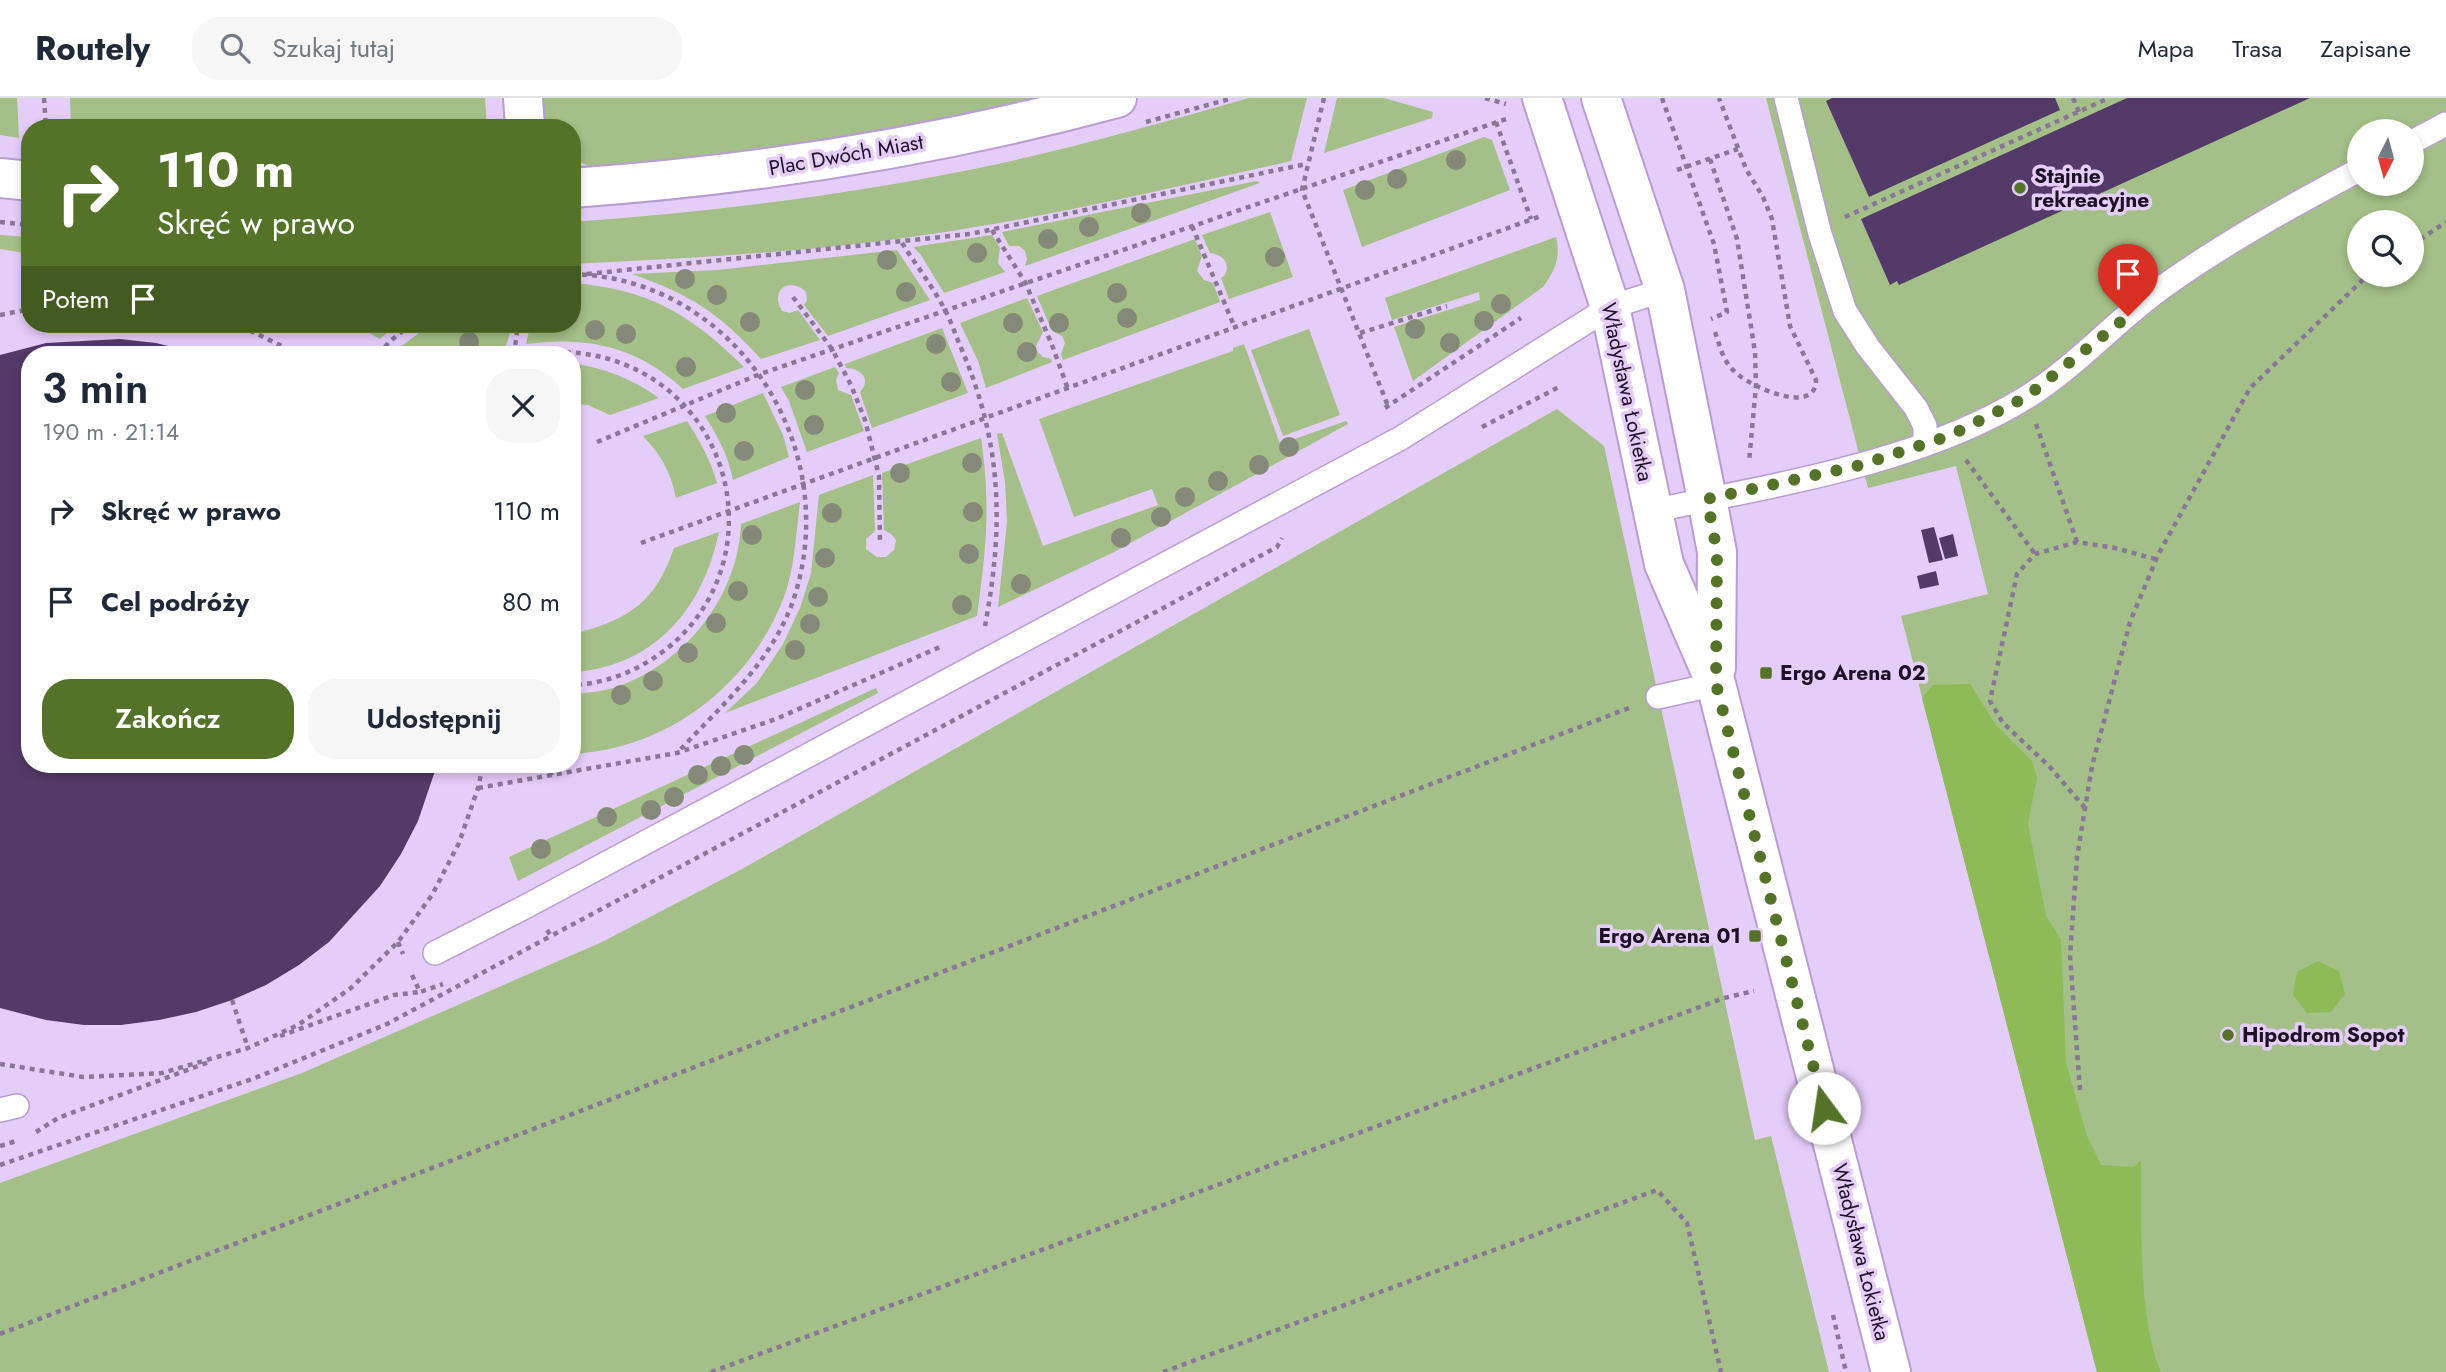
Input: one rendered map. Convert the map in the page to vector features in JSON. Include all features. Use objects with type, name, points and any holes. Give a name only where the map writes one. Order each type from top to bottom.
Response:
[{"type":"street","points":[[523,98],[524,119]]},
{"type":"street","name":"Plac Dwóch Miast","points":[[581,187],[694,178],[790,165],[929,141],[1117,98]]},
{"type":"street","name":"Władysława Łokietka","points":[[1601,98],[1665,290],[1707,499],[1717,552],[1716,684]]},
{"type":"street","name":"Władysława Łokietka","points":[[1530,106],[1610,307],[1664,564],[1716,684],[1891,1372]]},
{"type":"street","points":[[0,178],[21,180]]},
{"type":"lane","points":[[1786,98],[1819,229],[1845,311],[1868,347],[1916,408],[1925,426],[1925,443]]},
{"type":"lane","points":[[2424,136],[2446,124]]},
{"type":"lane","points":[[1652,511],[1861,465],[1949,436],[2026,397],[2073,362],[2165,285],[2290,206],[2347,176]]},
{"type":"lane","points":[[435,953],[1401,439],[1610,307],[1665,290]]},
{"type":"lane","points":[[1658,697],[1716,684]]},
{"type":"path","points":[[44,98],[46,119]]},
{"type":"path","points":[[1324,98],[1301,190],[1388,406]]},
{"type":"path","points":[[1662,98],[1714,244],[1727,312],[1711,319]]},
{"type":"path","points":[[1710,159],[1737,239],[1755,352],[1756,386],[1782,396],[1801,397],[1813,393],[1816,380],[1790,326],[1772,219],[1738,149],[1719,98]]},
{"type":"path","points":[[2073,98],[2079,112]]},
{"type":"path","points":[[1819,229],[2109,98]]},
{"type":"path","points":[[597,442],[760,374],[1301,190],[1496,122],[1530,106]]},
{"type":"path","points":[[641,543],[1531,219],[1496,122]]},
{"type":"path","points":[[1677,170],[1738,149]]},
{"type":"path","points":[[581,274],[902,243],[992,230],[1306,164]]},
{"type":"path","points":[[0,222],[21,224]]},
{"type":"path","points":[[2424,237],[2446,222]]},
{"type":"path","points":[[1192,226],[1235,328]]},
{"type":"path","points":[[992,230],[1025,282],[1068,389]]},
{"type":"path","points":[[902,243],[945,310],[970,369],[987,419],[993,447],[998,503],[995,560],[985,627]]},
{"type":"path","points":[[587,274],[627,282],[666,296],[701,317],[733,343],[760,374],[780,408],[796,444],[804,483],[807,523],[801,573],[780,631],[746,681],[677,753]]},
{"type":"path","points":[[2080,1090],[2070,956],[2077,857],[2092,766],[2130,622],[2155,559],[2250,388],[2355,287]]},
{"type":"path","points":[[793,297],[832,349],[851,384],[876,458],[881,502],[880,542]]},
{"type":"path","points":[[1360,333],[1447,306]]},
{"type":"path","points":[[0,315],[21,311]]},
{"type":"path","points":[[255,333],[282,346]]},
{"type":"path","points":[[386,346],[401,333]]},
{"type":"path","points":[[581,354],[624,363],[657,381],[686,405],[709,436],[723,472],[730,510],[726,553],[720,573],[711,597],[694,622],[673,644],[649,662],[621,675],[581,684]]},
{"type":"path","points":[[1474,431],[1559,387]]},
{"type":"path","points":[[2026,397],[2077,542]]},
{"type":"path","points":[[1949,436],[2035,554]]},
{"type":"path","points":[[0,1164],[255,1078],[387,1024],[1276,547],[1286,532]]},
{"type":"path","points":[[2085,808],[2049,766],[2003,723],[1990,701],[2017,575],[2035,554],[2077,542],[2115,548],[2155,559]]},
{"type":"path","points":[[581,770],[677,753],[776,719],[949,643]]},
{"type":"path","points":[[0,1334],[1658,697]]},
{"type":"path","points":[[0,1064],[83,1077],[162,1073],[248,1048],[298,1025],[351,988],[398,942],[432,895],[459,843],[481,773]]},
{"type":"path","points":[[478,788],[562,773]]},
{"type":"path","points":[[540,933],[547,930],[551,936]]},
{"type":"path","points":[[0,1146],[30,1136],[58,1118],[248,1048],[394,995],[420,992]]},
{"type":"path","points":[[710,1372],[1724,999]]},
{"type":"path","points":[[232,1000],[248,1048]]},
{"type":"path","points":[[1163,1372],[1657,1190],[1687,1223],[1721,1372]]},
{"type":"green space","points":[[0,98],[17,98],[19,138],[0,135]]},
{"type":"green space","points":[[70,98],[485,98],[486,119],[71,119]]},
{"type":"green space","points":[[539,98],[1052,98],[927,125],[795,147],[598,168],[581,162],[581,119],[542,119]]},
{"type":"green space","points":[[1249,98],[1307,98],[1291,161],[1067,210],[932,234],[797,250],[581,264],[581,221],[679,213],[892,184],[998,164]]},
{"type":"green space","points":[[1337,98],[1384,98],[1433,112],[1432,118],[1324,153]]},
{"type":"green space","name":"Hipodrom Sopot","points":[[1766,98],[2446,98],[2446,1372],[2097,1372],[1901,616],[1988,594],[1956,466],[1868,488]]},
{"type":"green space","points":[[1484,137],[1492,140],[1510,190],[1362,247],[1343,190]]},
{"type":"green space","points":[[1257,181],[1260,183],[1025,266],[1025,251],[1019,246],[1009,246],[1002,232]]},
{"type":"green space","points":[[1270,212],[1293,277],[1229,299],[1221,278],[1227,271],[1226,263],[1222,257],[1210,253],[1202,235]]},
{"type":"green space","points":[[0,235],[21,236],[21,252],[0,249]]},
{"type":"green space","points":[[992,235],[1000,248],[998,263],[1005,272],[944,293],[921,255],[913,247]]},
{"type":"green space","points":[[1556,237],[1556,264],[1543,287],[1413,381],[1394,327],[1480,300],[1479,292],[1392,320],[1385,298]]},
{"type":"green space","points":[[1195,239],[1202,256],[1197,271],[1204,280],[1213,283],[1220,302],[1063,360],[1061,354],[1065,343],[1062,336],[1052,331],[1037,296]]},
{"type":"green space","points":[[897,250],[930,300],[828,336],[804,305],[807,300],[806,292],[800,287],[788,285],[778,297],[782,311],[790,313],[798,310],[820,340],[761,359],[731,329],[702,307],[671,290],[632,274],[718,270]]},
{"type":"green space","points":[[581,284],[624,291],[667,307],[705,332],[744,367],[683,389],[648,363],[610,347],[569,342],[526,344],[529,333],[581,333]]},
{"type":"green space","points":[[1027,298],[1043,332],[1036,346],[1037,351],[1052,362],[986,388],[978,361],[960,323]]},
{"type":"green space","points":[[942,328],[968,393],[872,428],[860,392],[865,379],[860,372],[846,368],[845,364]]},
{"type":"green space","points":[[1309,329],[1340,415],[1283,436],[1251,350]]},
{"type":"green space","points":[[369,333],[387,333],[380,339]]},
{"type":"green space","points":[[419,333],[510,333],[506,346],[401,346]]},
{"type":"green space","points":[[1244,344],[1280,444],[1346,421],[1348,424],[1114,552],[998,607],[1007,522],[1005,482],[997,434],[1002,433],[1043,546],[1158,505],[1152,489],[1074,517],[1039,419],[1233,351],[1233,348]]},
{"type":"green space","points":[[581,365],[618,375],[659,398],[610,415],[581,404]]},
{"type":"green space","points":[[835,367],[839,373],[836,380],[838,390],[851,395],[864,431],[807,452],[789,401],[781,387]]},
{"type":"green space","points":[[763,393],[783,435],[789,457],[733,480],[722,446],[705,416]]},
{"type":"green space","points":[[1557,409],[1604,446],[1755,1140],[1771,1136],[1829,1372],[0,1372],[0,1183],[302,1073],[602,942],[742,869]]},
{"type":"green space","points":[[687,421],[704,450],[717,483],[676,498],[664,464],[643,436]]},
{"type":"green space","points":[[981,438],[986,485],[986,528],[977,616],[725,713],[757,683],[783,644],[800,608],[811,573],[819,495],[873,475],[875,531],[866,539],[866,549],[877,557],[886,557],[894,550],[896,540],[884,530],[882,473]]},
{"type":"green space","points":[[800,502],[788,586],[769,629],[750,658],[727,684],[701,707],[672,726],[640,740],[581,753],[581,693],[614,688],[643,675],[666,661],[686,643],[719,601],[738,551],[741,524]]},
{"type":"green space","points":[[719,532],[712,559],[701,584],[672,627],[654,644],[632,657],[581,671],[581,632],[612,621],[639,605],[659,582],[674,548]]},
{"type":"green space","points":[[1970,684],[1996,725],[2032,761],[2037,777],[2028,824],[2046,916],[2061,939],[2066,1063],[2087,1136],[2101,1165],[2134,1167],[2141,1160],[2144,1297],[2153,1350],[2161,1372],[2097,1372],[1922,698],[1933,685]]},
{"type":"green space","points":[[876,688],[878,693],[518,881],[509,857]]},
{"type":"green space","points":[[2318,961],[2339,971],[2345,994],[2331,1012],[2307,1013],[2293,995],[2297,972]]},
{"type":"building","points":[[1832,98],[2055,98],[2060,110],[1869,197],[1826,101]]},
{"type":"building","name":"Stajnie rekreacyjne","points":[[2127,98],[2310,98],[1899,285],[1897,281],[1890,285],[1861,219]]},
{"type":"building","points":[[120,339],[168,346],[34,346]]},
{"type":"building","points":[[21,350],[21,773],[434,773],[418,821],[401,854],[380,886],[329,942],[266,985],[196,1012],[121,1025],[84,1025],[46,1020],[0,1008],[0,355]]},
{"type":"building","points":[[1934,527],[1943,560],[1929,563],[1921,530]]},
{"type":"building","points":[[1953,534],[1958,556],[1945,559],[1939,538]]},
{"type":"building","points":[[1936,571],[1939,585],[1920,589],[1917,576]]},
{"type":"place","name":"Stajnie rekreacyjne","points":[[2020,188]]},
{"type":"place","name":"Ergo Arena 02","points":[[1766,673]]},
{"type":"place","name":"Ergo Arena 01","points":[[1755,936]]},
{"type":"place","name":"Hipodrom Sopot","points":[[2228,1035]]},
{"type":"route","points":[[1824,1108],[1716,684],[1717,552],[1707,499],[1861,465],[1949,436],[2026,397],[2128,316]]}]
